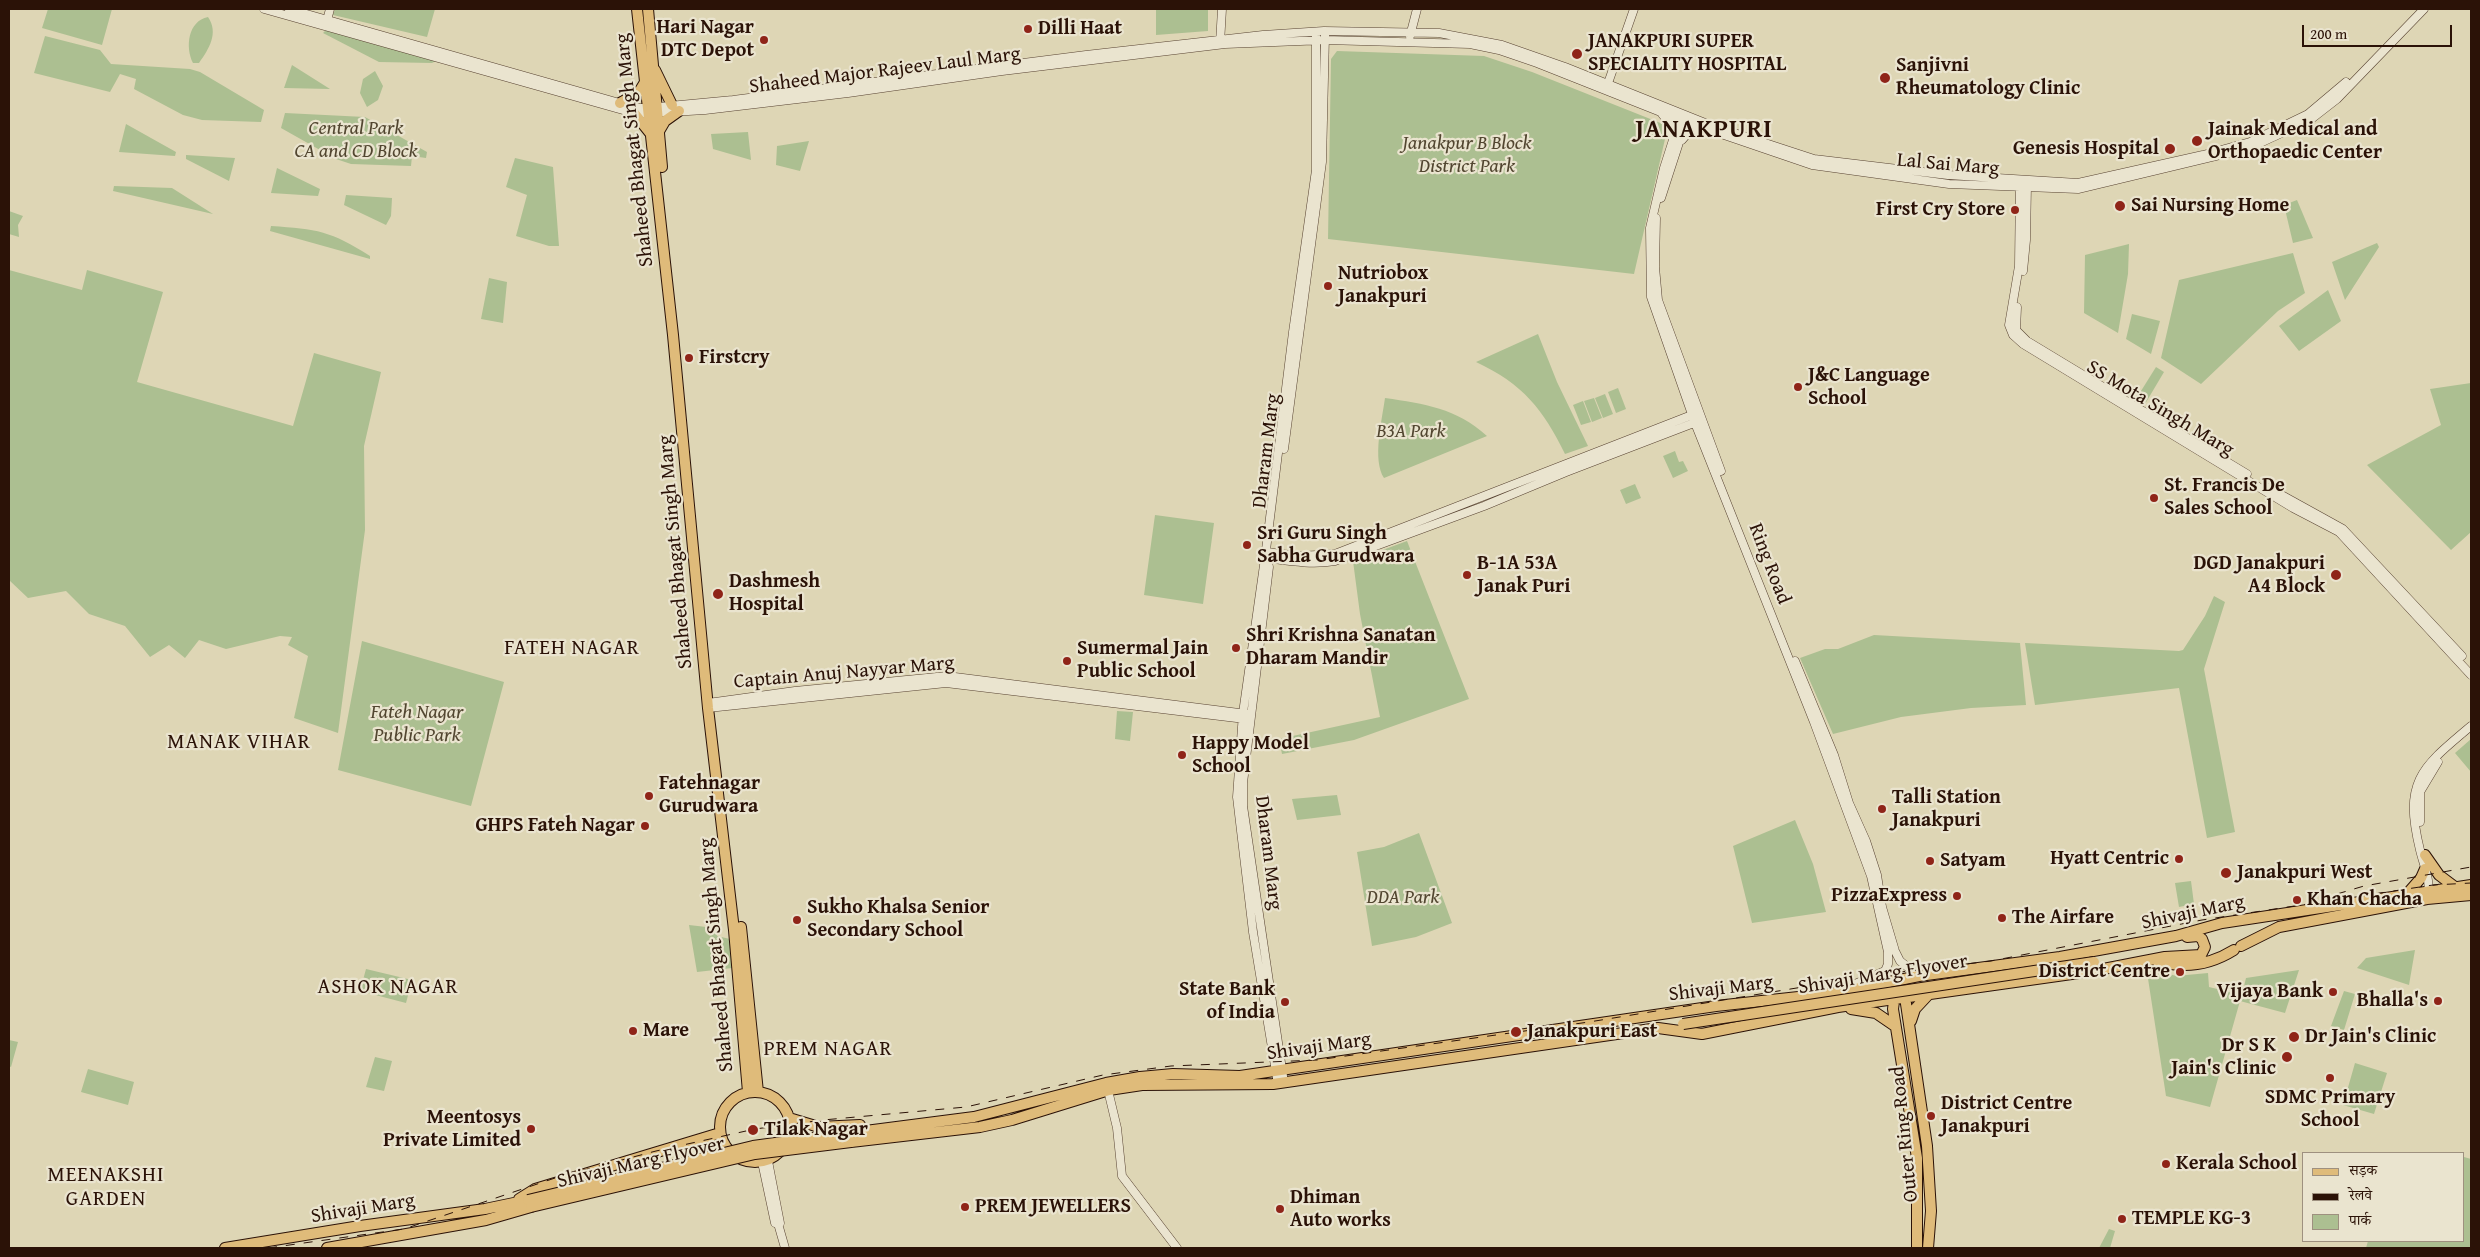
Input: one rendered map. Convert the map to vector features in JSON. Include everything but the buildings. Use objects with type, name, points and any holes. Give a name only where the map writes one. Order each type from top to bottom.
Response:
[{"type":"main road","name":"Shaheed Bhagat Singh Marg","points":[[637,9],[653,67],[652,110],[654,133],[711,705],[753,1092]]},
{"type":"main road","name":"Shaheed Bhagat Singh Marg","points":[[648,9],[645,82],[652,110]]},
{"type":"main road","points":[[634,113],[654,133],[676,108],[653,67]]},
{"type":"main road","points":[[620,103],[639,92],[645,82]]},
{"type":"main road","points":[[2425,855],[2439,875],[2455,887]]},
{"type":"main road","points":[[2406,894],[2421,878],[2425,868]]},
{"type":"main road","name":"Shivaji Marg","points":[[974,1117],[1108,1087],[1166,1083],[1281,1083],[1658,1028],[1702,1034],[1838,1007],[2093,971],[2151,959],[2166,963],[2190,965],[2213,960],[2279,927],[2471,885]]},
{"type":"main road","name":"Shivaji Marg","points":[[1012,1120],[1140,1077],[1173,1074],[1240,1076],[1279,1071],[1716,1006],[1835,992],[1919,976],[2156,939],[2222,923],[2406,894],[2471,895]]},
{"type":"main road","points":[[2151,959],[2201,955],[2205,947],[2204,942],[2198,936],[2156,939]]},
{"type":"main road","name":"Shivaji Marg Flyover","points":[[1658,1028],[2094,962],[2113,966]]},
{"type":"main road","points":[[1946,973],[1940,977],[1938,985],[1941,989],[1949,991]]},
{"type":"main road","points":[[1900,998],[1899,988],[1919,976]]},
{"type":"main road","points":[[1835,992],[1829,1001],[1831,1005],[1876,1013],[1895,1026]]},
{"type":"main road","points":[[1911,1029],[1915,1008],[1929,994]]},
{"type":"main road","name":"Outer Ring Road","points":[[1900,998],[1895,1026],[1917,1158],[1917,1248]]},
{"type":"main road","name":"Outer Ring Road","points":[[1900,998],[1911,1029],[1927,1146],[1931,1211],[1930,1248]]},
{"type":"main road","points":[[1491,1039],[1493,1052]]},
{"type":"main road","points":[[753,1092],[774,1097],[785,1107],[790,1118],[790,1134],[786,1145],[778,1155],[765,1162],[742,1161],[734,1156],[728,1151],[720,1133],[722,1113],[727,1105],[740,1095],[753,1092]]},
{"type":"main road","points":[[790,1118],[819,1127],[836,1127],[963,1112],[974,1117]]},
{"type":"main road","name":"Shivaji Marg Flyover","points":[[517,1211],[529,1203],[752,1146],[974,1117]]},
{"type":"main road","name":"Shivaji Marg Flyover","points":[[506,1205],[529,1203],[755,1154],[1012,1120]]},
{"type":"main road","points":[[506,1205],[535,1189],[720,1133]]},
{"type":"main road","name":"Shivaji Marg","points":[[225,1248],[506,1205]]},
{"type":"main road","name":"Shivaji Marg","points":[[327,1248],[486,1220],[517,1211]]},
{"type":"street","name":"Shaheed Major Rajeev Laul Marg","points":[[264,9],[326,23],[652,110]]},
{"type":"street","name":"Shaheed Major Rajeev Laul Marg","points":[[289,9],[326,23],[634,113],[1223,42],[1319,35],[1411,33],[1463,40],[1499,50],[1604,87]]},
{"type":"street","points":[[326,23],[330,9]]},
{"type":"street","points":[[1222,9],[1223,42]]},
{"type":"street","points":[[1223,42],[1227,9]]},
{"type":"street","points":[[1409,41],[1417,9]]},
{"type":"street","points":[[1604,87],[1629,9]]},
{"type":"street","points":[[1604,87],[1634,9]]},
{"type":"street","name":"Lal Sai Marg","points":[[2314,113],[2417,9]]},
{"type":"street","name":"Lal Sai Marg","points":[[1604,87],[1684,118],[1708,130],[1781,156],[1836,169],[1949,184],[2078,183],[2203,155],[2272,133],[2314,113],[2337,99],[2424,9]]},
{"type":"street","name":"Shaheed Major Rajeev Laul Marg","points":[[1319,35],[1325,40],[1463,40]]},
{"type":"street","name":"Dharam Marg","points":[[1281,1083],[1253,932],[1237,797],[1311,220],[1316,170],[1319,35]]},
{"type":"street","name":"Dharam Marg","points":[[1311,220],[1322,162],[1325,40]]},
{"type":"street","name":"Lal Sai Marg","points":[[1604,87],[1658,111],[1814,159],[2024,184]]},
{"type":"street","points":[[1658,111],[1670,125],[1675,146]]},
{"type":"street","name":"Ring Road","points":[[1684,118],[1657,205],[1655,267],[1658,300],[1697,418],[1834,755],[1849,802],[1866,841],[1877,875],[1891,951],[1919,976]]},
{"type":"street","points":[[1675,146],[1688,133],[1708,130]]},
{"type":"street","name":"SS Mota Singh Marg","points":[[2024,184],[2026,247],[2015,322],[2016,330],[2027,341],[2293,508],[2339,532],[2471,675]]},
{"type":"street","points":[[1268,556],[1323,563],[1336,561],[1484,506],[1697,418]]},
{"type":"street","name":"SS Mota Singh Marg","points":[[2191,443],[2344,529],[2471,667]]},
{"type":"street","name":"Captain Anuj Nayyar Marg","points":[[711,705],[947,676],[1036,690],[1247,716]]},
{"type":"street","points":[[2430,895],[2412,807],[2414,793],[2420,779],[2433,760],[2471,726]]},
{"type":"street","points":[[2430,895],[2419,817],[2420,792],[2437,763],[2471,732]]},
{"type":"street","points":[[1835,992],[1885,971],[1891,951]]},
{"type":"street","points":[[1108,1087],[1122,1176],[1177,1248]]},
{"type":"street","points":[[765,1162],[785,1248]]},
{"type":"street","name":"Outer Ring Road","points":[[1912,1248],[1917,1216]]},
{"type":"green space","points":[[48,9],[112,9],[102,45],[42,28]]},
{"type":"green space","points":[[335,9],[435,9],[427,37],[333,15]]},
{"type":"green space","points":[[1156,9],[1208,9],[1208,31],[1156,35]]},
{"type":"green space","points":[[208,17],[213,29],[213,35],[199,63],[193,63],[189,50],[192,29],[201,19]]},
{"type":"green space","points":[[326,30],[436,61],[432,63],[379,62],[323,33]]},
{"type":"green space","points":[[45,36],[100,50],[111,64],[190,69],[200,72],[264,110],[261,122],[202,120],[183,115],[134,89],[136,79],[120,74],[110,92],[34,73]]},
{"type":"green space","name":"Janakpur B Block District Park","points":[[1337,51],[1484,56],[1532,72],[1668,126],[1634,274],[1328,239],[1331,59]]},
{"type":"green space","points":[[292,65],[330,89],[284,88]]},
{"type":"green space","points":[[375,71],[383,86],[378,100],[367,107],[360,93],[363,79]]},
{"type":"green space","name":"Central Park CA and CD Block","points":[[285,113],[365,117],[427,152],[426,158],[412,156],[411,166],[351,164],[336,159],[281,128]]},
{"type":"green space","points":[[126,124],[176,152],[175,156],[119,152]]},
{"type":"green space","points":[[748,132],[751,160],[713,149],[711,134]]},
{"type":"green space","points":[[809,141],[800,171],[776,165],[777,146]]},
{"type":"green space","points":[[186,155],[235,158],[229,181],[186,159]]},
{"type":"green space","points":[[515,158],[553,167],[559,246],[549,246],[516,236],[527,195],[506,187]]},
{"type":"green space","points":[[277,168],[320,189],[318,196],[271,193]]},
{"type":"green space","points":[[114,186],[172,188],[213,214],[113,191]]},
{"type":"green space","points":[[346,195],[392,198],[391,216],[386,225],[344,205]]},
{"type":"green space","points":[[2297,200],[2313,238],[2293,243],[2284,205]]},
{"type":"green space","points":[[9,211],[23,216],[18,225],[19,237],[9,234]]},
{"type":"green space","points":[[271,226],[300,228],[334,236],[370,256],[370,259],[270,231]]},
{"type":"green space","points":[[2377,243],[2379,247],[2345,300],[2332,262]]},
{"type":"green space","points":[[2129,244],[2128,274],[2118,333],[2084,313],[2085,255]]},
{"type":"green space","points":[[2293,253],[2305,293],[2278,311],[2201,384],[2161,358],[2179,280]]},
{"type":"green space","points":[[9,270],[82,290],[87,270],[163,292],[137,382],[293,426],[314,353],[381,372],[364,446],[365,530],[338,733],[294,718],[308,656],[288,645],[292,637],[280,636],[226,649],[199,640],[185,658],[169,645],[150,657],[125,626],[89,614],[66,591],[28,598],[9,580]]},
{"type":"green space","points":[[489,278],[507,282],[503,323],[481,319]]},
{"type":"green space","points":[[2328,290],[2341,321],[2299,351],[2279,326]]},
{"type":"green space","points":[[2132,314],[2160,321],[2151,354],[2126,339]]},
{"type":"green space","points":[[1538,334],[1557,382],[1588,446],[1565,454],[1540,411],[1530,399],[1507,379],[1476,362]]},
{"type":"green space","points":[[2156,367],[2164,372],[2145,404],[2136,399]]},
{"type":"green space","points":[[2471,383],[2471,532],[2451,550],[2367,465],[2441,425],[2430,389]]},
{"type":"green space","points":[[1618,388],[1626,409],[1616,413],[1608,392]]},
{"type":"green space","points":[[1605,394],[1613,414],[1603,418],[1595,398]]},
{"type":"green space","name":"B3A Park","points":[[1385,398],[1427,405],[1452,413],[1464,419],[1487,436],[1384,478],[1380,470],[1378,451]]},
{"type":"green space","points":[[1594,398],[1602,418],[1592,422],[1584,401]]},
{"type":"green space","points":[[1583,401],[1591,422],[1581,425],[1573,405]]},
{"type":"green space","points":[[1675,451],[1679,462],[1683,461],[1688,471],[1673,478],[1663,456]]},
{"type":"green space","points":[[1635,484],[1641,498],[1626,504],[1620,490]]},
{"type":"green space","points":[[1155,515],[1214,523],[1203,604],[1144,595]]},
{"type":"green space","points":[[1407,541],[1469,699],[1354,740],[1282,754],[1279,739],[1380,717],[1360,614],[1353,561]]},
{"type":"green space","points":[[2214,596],[2225,602],[2204,669],[2235,832],[2207,838],[2179,688],[2035,705],[2025,643],[2179,651],[2183,650],[2205,616]]},
{"type":"green space","points":[[1874,635],[2020,643],[2026,705],[1971,708],[1901,717],[1833,734],[1800,658],[1825,649],[1838,649]]},
{"type":"green space","name":"Fateh Nagar Public Park","points":[[362,641],[504,682],[471,806],[338,770]]},
{"type":"green space","points":[[1117,711],[1133,712],[1130,741],[1115,739]]},
{"type":"green space","points":[[2471,739],[2471,772],[2455,753]]},
{"type":"green space","points":[[1337,795],[1341,815],[1297,820],[1292,799]]},
{"type":"green space","points":[[1795,820],[1813,864],[1826,912],[1752,923],[1733,846]]},
{"type":"green space","name":"DDA Park","points":[[1419,833],[1452,923],[1416,937],[1372,946],[1357,852],[1384,847]]},
{"type":"green space","points":[[2191,881],[2194,904],[2179,907],[2175,883]]},
{"type":"green space","points":[[689,925],[715,928],[717,936],[730,939],[732,968],[697,972]]},
{"type":"green space","points":[[2415,950],[2409,985],[2357,968],[2366,958]]},
{"type":"green space","points":[[366,969],[412,980],[406,1003],[360,991]]},
{"type":"green space","points":[[2157,970],[2176,976],[2208,973],[2209,987],[2242,995],[2246,978],[2299,970],[2285,1013],[2240,1001],[2210,1107],[2166,1096],[2147,972]]},
{"type":"green space","points":[[2344,991],[2355,994],[2344,1030],[2331,1026]]},
{"type":"green space","points":[[9,1040],[18,1042],[11,1067],[9,1066]]},
{"type":"green space","points":[[375,1057],[392,1061],[384,1091],[366,1087]]},
{"type":"green space","points":[[2355,1063],[2387,1073],[2374,1114],[2343,1105]]},
{"type":"green space","points":[[88,1069],[134,1082],[128,1105],[81,1092]]},
{"type":"green space","points":[[2465,1157],[2471,1159],[2471,1248],[2366,1248],[2368,1242],[2465,1242]]},
{"type":"green space","points":[[2109,1229],[2115,1231],[2110,1248],[2099,1248]]},
{"type":"railway","points":[[2337,894],[2364,886],[2471,867]]},
{"type":"railway","points":[[268,1248],[404,1229],[561,1176],[656,1151],[755,1129],[823,1120],[966,1107],[1103,1075],[1171,1066],[1317,1060],[1589,1022],[1876,975],[1991,961],[2202,920],[2433,885],[2471,883]]},
{"type":"place","name":"Dilli Haat","points":[[1028,29]]},
{"type":"place","name":"Hari Nagar DTC Depot","points":[[764,40]]},
{"type":"place","name":"JANAKPURI SUPER SPECIALITY HOSPITAL","points":[[1577,54]]},
{"type":"place","name":"Sanjivni Rheumatology Clinic","points":[[1885,78]]},
{"type":"place","name":"Jainak Medical and Orthopaedic Center","points":[[2197,141]]},
{"type":"place","name":"Genesis Hospital","points":[[2170,149]]},
{"type":"place","name":"Sai Nursing Home","points":[[2120,206]]},
{"type":"place","name":"First Cry Store","points":[[2015,210]]},
{"type":"place","name":"Nutriobox Janakpuri","points":[[1328,286]]},
{"type":"place","name":"Firstcry","points":[[689,358]]},
{"type":"place","name":"J&C Language School","points":[[1798,387]]},
{"type":"place","name":"St. Francis De Sales School","points":[[2154,498]]},
{"type":"place","name":"Sri Guru Singh Sabha Gurudwara","points":[[1247,545]]},
{"type":"place","name":"B-1A 53A Janak Puri","points":[[1467,575]]},
{"type":"place","name":"DGD Janakpuri A4 Block","points":[[2336,575]]},
{"type":"place","name":"Dashmesh Hospital","points":[[718,594]]},
{"type":"place","name":"Shri Krishna Sanatan Dharam Mandir","points":[[1236,648]]},
{"type":"place","name":"Sumermal Jain Public School","points":[[1067,661]]},
{"type":"place","name":"Happy Model School","points":[[1182,755]]},
{"type":"place","name":"Fatehnagar Gurudwara","points":[[649,796]]},
{"type":"place","name":"Talli Station Janakpuri","points":[[1882,809]]},
{"type":"place","name":"GHPS Fateh Nagar","points":[[645,826]]},
{"type":"place","name":"Hyatt Centric","points":[[2179,859]]},
{"type":"place","name":"Satyam","points":[[1930,861]]},
{"type":"place","name":"Janakpuri West","points":[[2226,873]]},
{"type":"place","name":"PizzaExpress","points":[[1957,896]]},
{"type":"place","name":"Khan Chacha","points":[[2297,900]]},
{"type":"place","name":"The Airfare","points":[[2002,918]]},
{"type":"place","name":"Sukho Khalsa Senior Secondary School","points":[[797,920]]},
{"type":"place","name":"District Centre","points":[[2180,972]]},
{"type":"place","name":"Vijaya Bank","points":[[2333,992]]},
{"type":"place","name":"Bhalla's","points":[[2438,1001]]},
{"type":"place","name":"State Bank of India","points":[[1285,1002]]},
{"type":"place","name":"Mare","points":[[633,1031]]},
{"type":"place","name":"Janakpuri East","points":[[1516,1032]]},
{"type":"place","name":"Dr Jain's Clinic","points":[[2294,1037]]},
{"type":"place","name":"Dr S K Jain's Clinic","points":[[2287,1057]]},
{"type":"place","name":"SDMC Primary School","points":[[2330,1078]]},
{"type":"place","name":"District Centre Janakpuri","points":[[1931,1116]]},
{"type":"place","name":"Meentosys Private Limited","points":[[531,1129]]},
{"type":"place","name":"Tilak Nagar","points":[[753,1130]]},
{"type":"place","name":"Kerala School","points":[[2166,1164]]},
{"type":"place","name":"PREM JEWELLERS","points":[[965,1207]]},
{"type":"place","name":"Dhiman Auto works","points":[[1280,1209]]},
{"type":"place","name":"TEMPLE KG-3","points":[[2122,1219]]},
{"type":"district","name":"JANAKPURI","points":[[1704,131]]},
{"type":"district","name":"FATEH NAGAR","points":[[572,649]]},
{"type":"district","name":"MANAK VIHAR","points":[[239,743]]},
{"type":"district","name":"ASHOK NAGAR","points":[[388,988]]},
{"type":"district","name":"PREM NAGAR","points":[[828,1050]]},
{"type":"district","name":"MEENAKSHI GARDEN","points":[[106,1188]]}]
